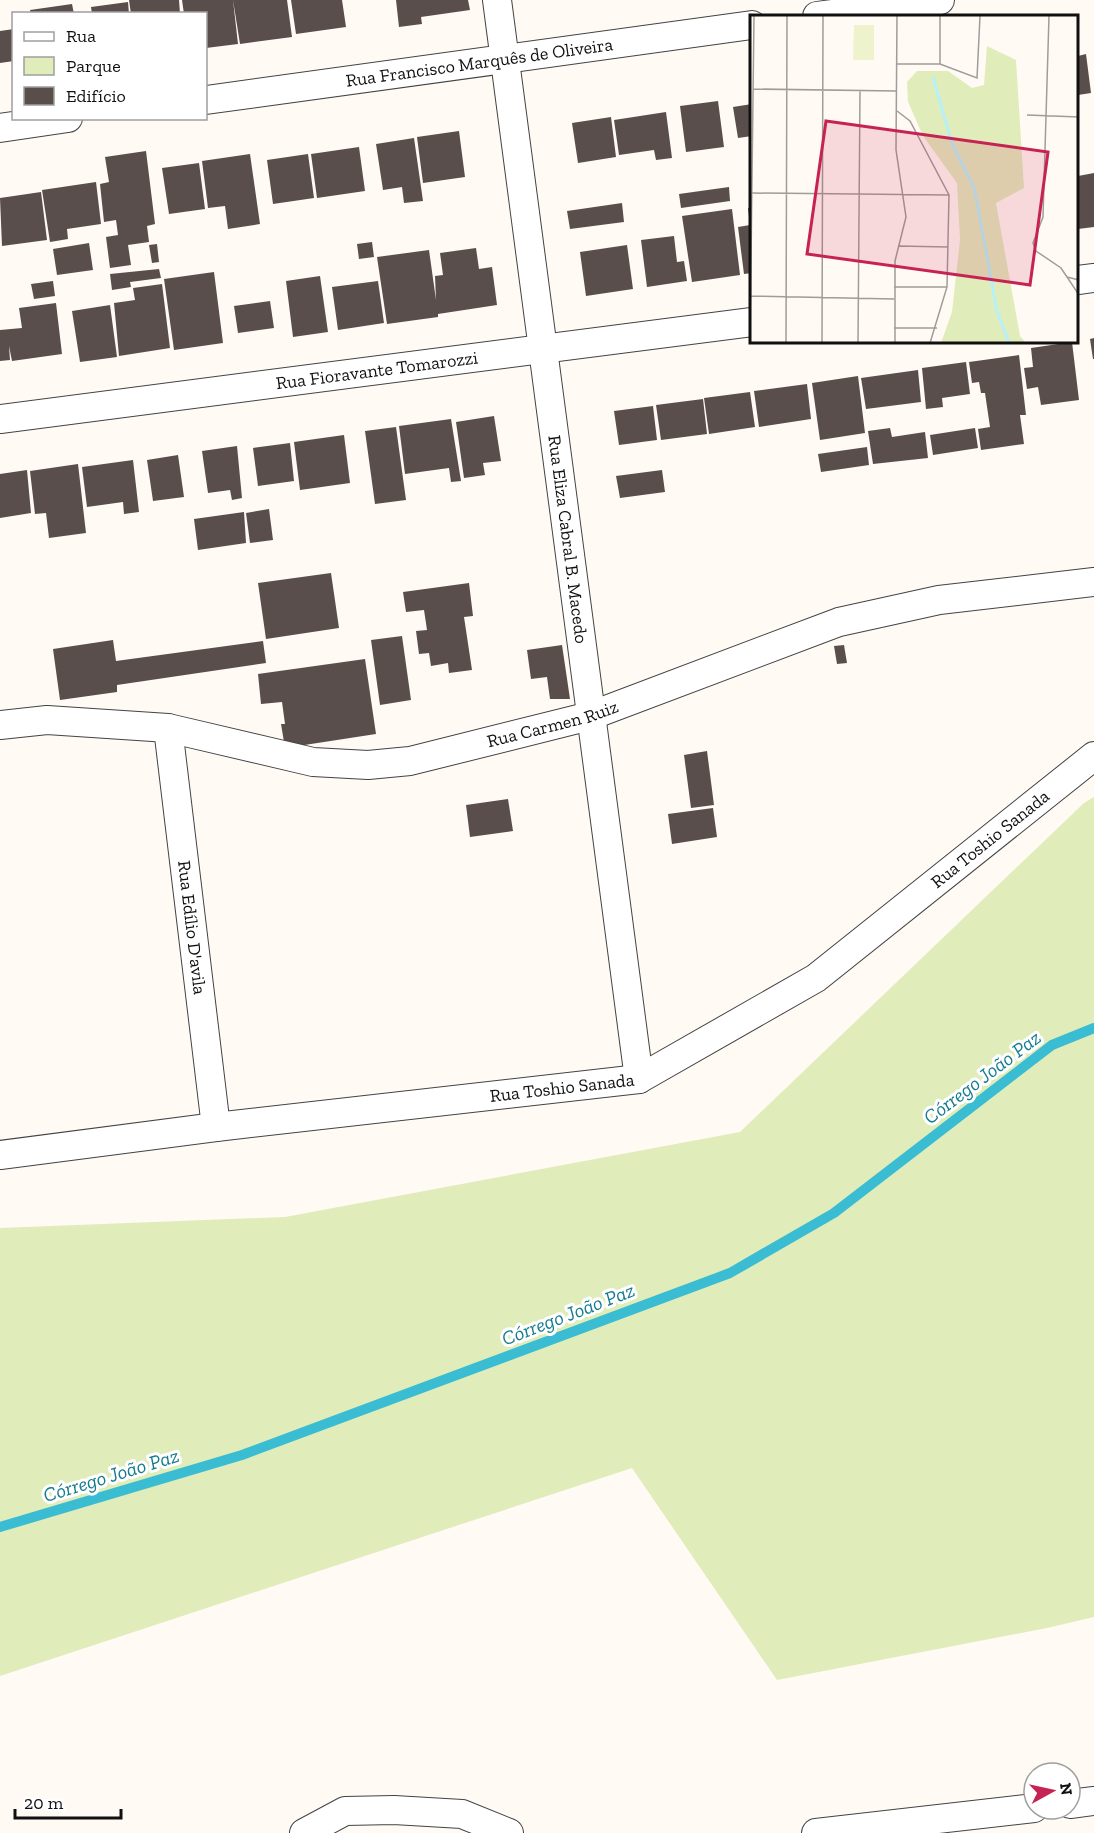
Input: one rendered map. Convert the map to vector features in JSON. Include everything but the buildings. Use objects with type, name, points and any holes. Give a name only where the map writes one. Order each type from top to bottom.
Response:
[{"type":"street","name":"Rua Eliza Cabral B. Macedo","points":[[497,0],[639,1079]]},
{"type":"street","points":[[825,15],[940,0]]},
{"type":"street","name":"Rua Francisco Marquês de Oliveira","points":[[207,99],[750,25]]},
{"type":"street","points":[[0,128],[54,120]]},
{"type":"street","points":[[1079,280],[1094,278]]},
{"type":"street","name":"Rua Fioravante Tomarozzi","points":[[0,419],[750,322]]},
{"type":"street","name":"Rua Carmen Ruiz","points":[[0,725],[47,720],[168,728],[313,762],[368,765],[410,760],[590,716],[839,622],[939,600],[1094,582]]},
{"type":"street","name":"Rua Edílio D'avila","points":[[168,728],[216,1127]]},
{"type":"street","name":"Rua Toshio Sanada","points":[[0,1155],[216,1127],[639,1079],[816,978],[1094,756]]},
{"type":"street","points":[[816,1833],[1022,1809]]},
{"type":"street","points":[[304,1833],[345,1811],[394,1810],[462,1814],[509,1833]]},
{"type":"green space","points":[[1094,797],[1094,1617],[777,1680],[632,1468],[0,1676],[0,1228],[285,1217],[740,1132],[1084,803]]},
{"type":"waterway","name":"Córrego João Paz","points":[[0,1527],[242,1455],[730,1273],[834,1213],[1052,1045],[1094,1028]]}]
